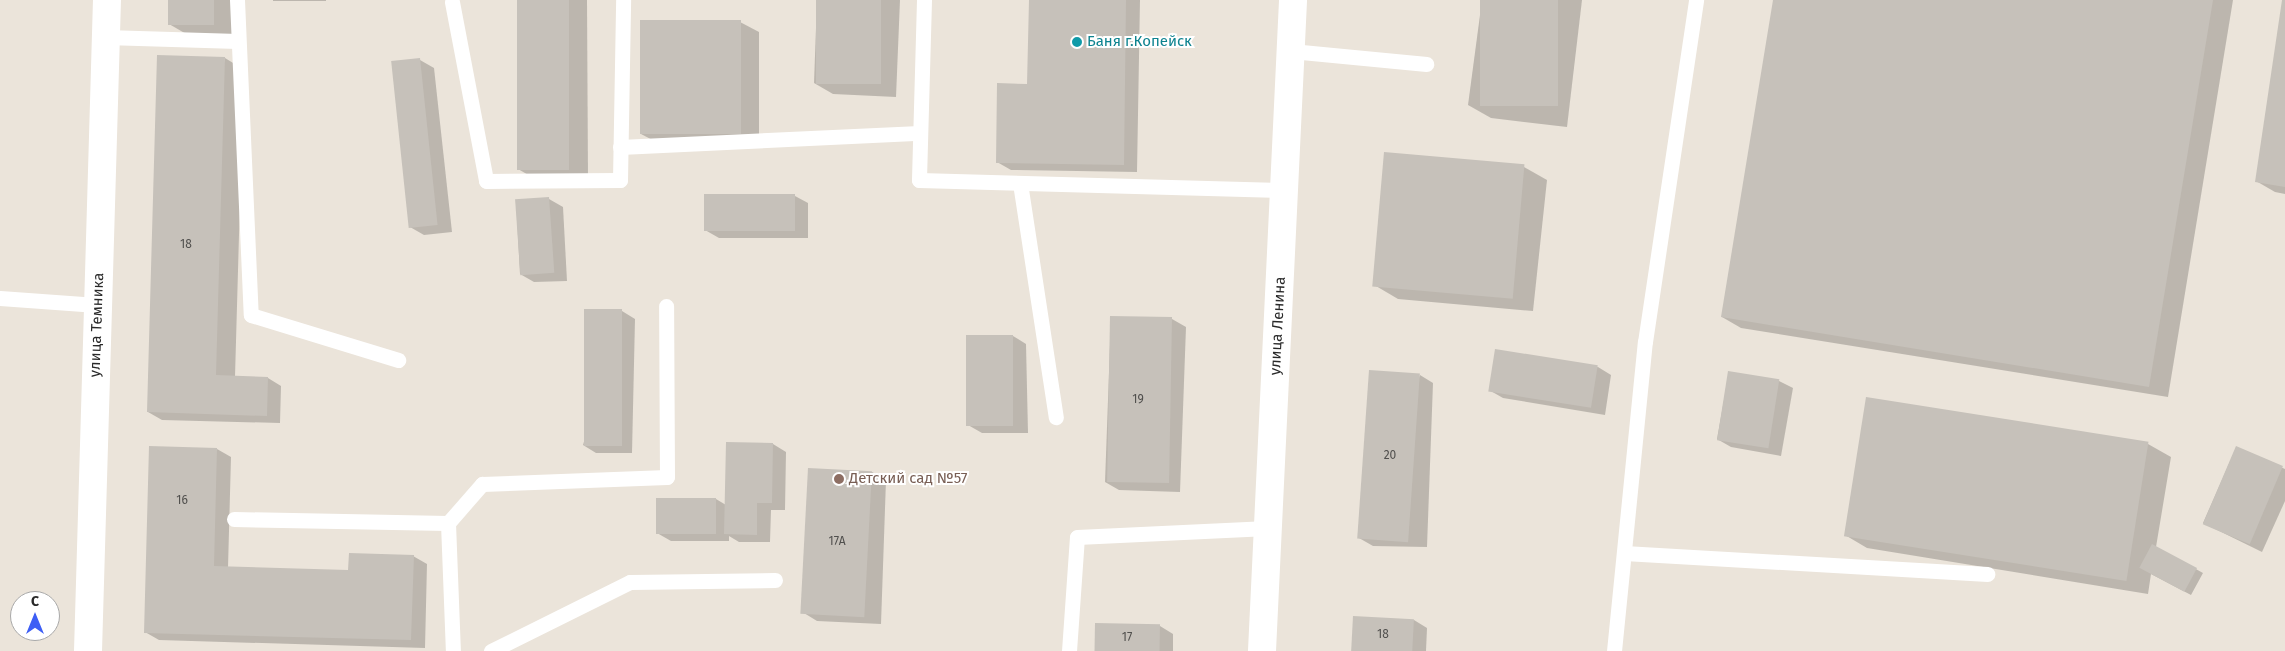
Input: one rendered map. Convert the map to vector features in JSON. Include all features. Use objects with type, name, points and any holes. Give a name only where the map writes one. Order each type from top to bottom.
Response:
[{"type":"street","name":"улица Темника","points":[[88,651],[107,0]]},
{"type":"street","name":"улица Ленина","points":[[1262,651],[1293,0]]},
{"type":"lane","points":[[238,0],[238,41],[250,315],[398,360]]},
{"type":"lane","points":[[452,2],[486,181],[620,180],[623,0]]},
{"type":"lane","points":[[924,0],[919,180],[1284,190]]},
{"type":"lane","points":[[1614,651],[1645,342],[1696,0]]},
{"type":"lane","points":[[105,37],[238,41]]},
{"type":"lane","points":[[1291,51],[1426,64]]},
{"type":"lane","points":[[620,146],[920,133]]},
{"type":"lane","points":[[1020,183],[1056,417]]},
{"type":"lane","points":[[0,298],[97,305]]},
{"type":"lane","points":[[453,651],[448,523],[482,484],[667,477],[666,306]]},
{"type":"lane","points":[[234,519],[448,523]]},
{"type":"lane","points":[[1069,651],[1077,538],[1268,528]]},
{"type":"lane","points":[[1624,553],[1987,574]]},
{"type":"lane","points":[[491,651],[630,582],[775,580]]},
{"type":"building","points":[[168,0],[214,0],[214,25],[168,25]]},
{"type":"building","points":[[517,0],[569,0],[569,170],[517,170]]},
{"type":"building","points":[[816,0],[881,0],[881,84],[816,84]]},
{"type":"building","name":"Баня г.Копейск","points":[[1029,0],[1126,0],[1124,165],[996,163],[997,83],[1027,84]]},
{"type":"building","points":[[1480,0],[1558,0],[1558,106],[1480,106]]},
{"type":"building","points":[[1773,0],[2213,0],[2149,387],[1721,317]]},
{"type":"building","points":[[2282,0],[2285,0],[2285,187],[2255,182]]},
{"type":"building","points":[[640,20],[741,20],[741,134],[640,134]]},
{"type":"building","points":[[157,55],[225,57],[216,375],[268,377],[267,416],[147,412]]},
{"type":"building","points":[[420,58],[438,225],[409,228],[391,61]]},
{"type":"building","points":[[1384,152],[1524,164],[1513,299],[1372,286]]},
{"type":"building","points":[[704,194],[795,194],[795,231],[704,231]]},
{"type":"building","points":[[549,197],[554,273],[520,275],[515,199]]},
{"type":"building","points":[[584,309],[622,309],[622,446],[584,446]]},
{"type":"building","points":[[1110,316],[1172,317],[1169,483],[1107,482]]},
{"type":"building","points":[[966,335],[1013,335],[1013,426],[966,426]]},
{"type":"building","points":[[1495,349],[1598,365],[1591,408],[1488,391]]},
{"type":"building","points":[[1369,370],[1420,374],[1408,542],[1357,539]]},
{"type":"building","points":[[1728,371],[1779,379],[1768,448],[1717,440]]},
{"type":"building","points":[[1866,397],[2148,442],[2126,581],[1844,536]]},
{"type":"building","points":[[726,442],[773,443],[772,503],[757,503],[757,535],[724,534]]},
{"type":"building","points":[[149,446],[217,448],[214,566],[348,570],[349,553],[414,555],[411,640],[144,633]]},
{"type":"building","points":[[2236,446],[2283,466],[2250,544],[2203,524]]},
{"type":"building","points":[[808,468],[872,471],[864,617],[800,614]]},
{"type":"building","points":[[656,498],[716,498],[716,534],[656,534]]},
{"type":"building","points":[[2152,544],[2197,568],[2184,592],[2139,568]]},
{"type":"building","points":[[1353,616],[1414,619],[1412,651],[1351,651]]},
{"type":"building","points":[[1095,623],[1160,624],[1160,651],[1095,651]]},
{"type":"place","name":"Баня г.Копейск","points":[[1077,42]]},
{"type":"place","name":"Детский сад №57","points":[[839,479]]}]
